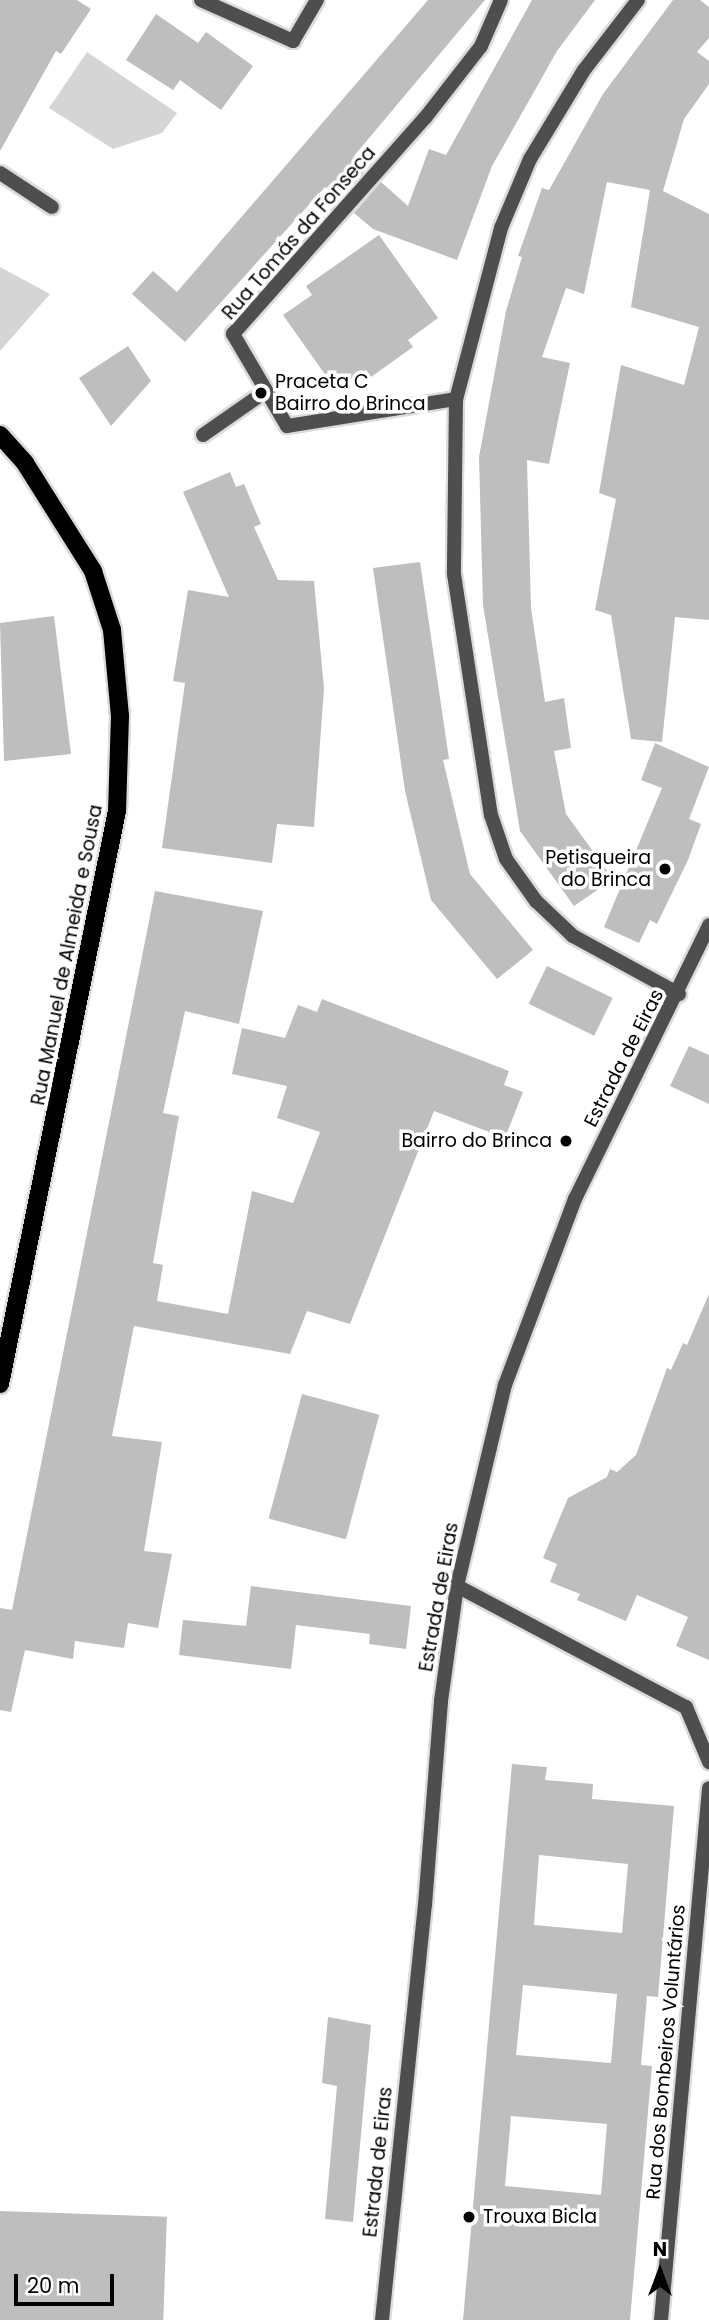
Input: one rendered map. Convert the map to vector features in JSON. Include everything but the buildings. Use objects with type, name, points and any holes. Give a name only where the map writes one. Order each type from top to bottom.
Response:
[{"type":"main road","name":"Rua Manuel de Almeida e Sousa","points":[[0,435],[25,463],[93,571],[112,630],[120,716],[117,811],[0,1384]]},
{"type":"street","points":[[201,0],[293,41],[317,0]]},
{"type":"street","name":"Rua Tomás da Fonseca","points":[[456,399],[287,426],[233,334],[425,118],[481,46],[500,0]]},
{"type":"street","points":[[638,0],[583,70],[530,159],[501,228],[456,399],[454,575],[491,815],[506,859],[536,901],[573,936],[678,994]]},
{"type":"street","points":[[0,173],[52,207]]},
{"type":"street","points":[[204,435],[266,391]]},
{"type":"street","name":"Estrada de Eiras","points":[[382,2320],[425,1905],[441,1701],[457,1586],[505,1385],[575,1199],[678,994],[709,925]]},
{"type":"street","points":[[457,1586],[686,1707],[709,1762]]},
{"type":"street","name":"Rua dos Bombeiros Voluntários","points":[[662,2320],[709,1788]]},
{"type":"shaded area","points":[[87,52],[177,113],[162,133],[113,149],[49,108]]},
{"type":"shaded area","points":[[0,267],[50,294],[0,351]]},
{"type":"place","name":"Praceta C Bairro do Brinca","points":[[261,393]]},
{"type":"place","name":"Petisqueira do Brinca","points":[[665,869]]},
{"type":"place","name":"Bairro do Brinca","points":[[566,1141]]},
{"type":"place","name":"Trouxa Bicla","points":[[469,2217]]}]
